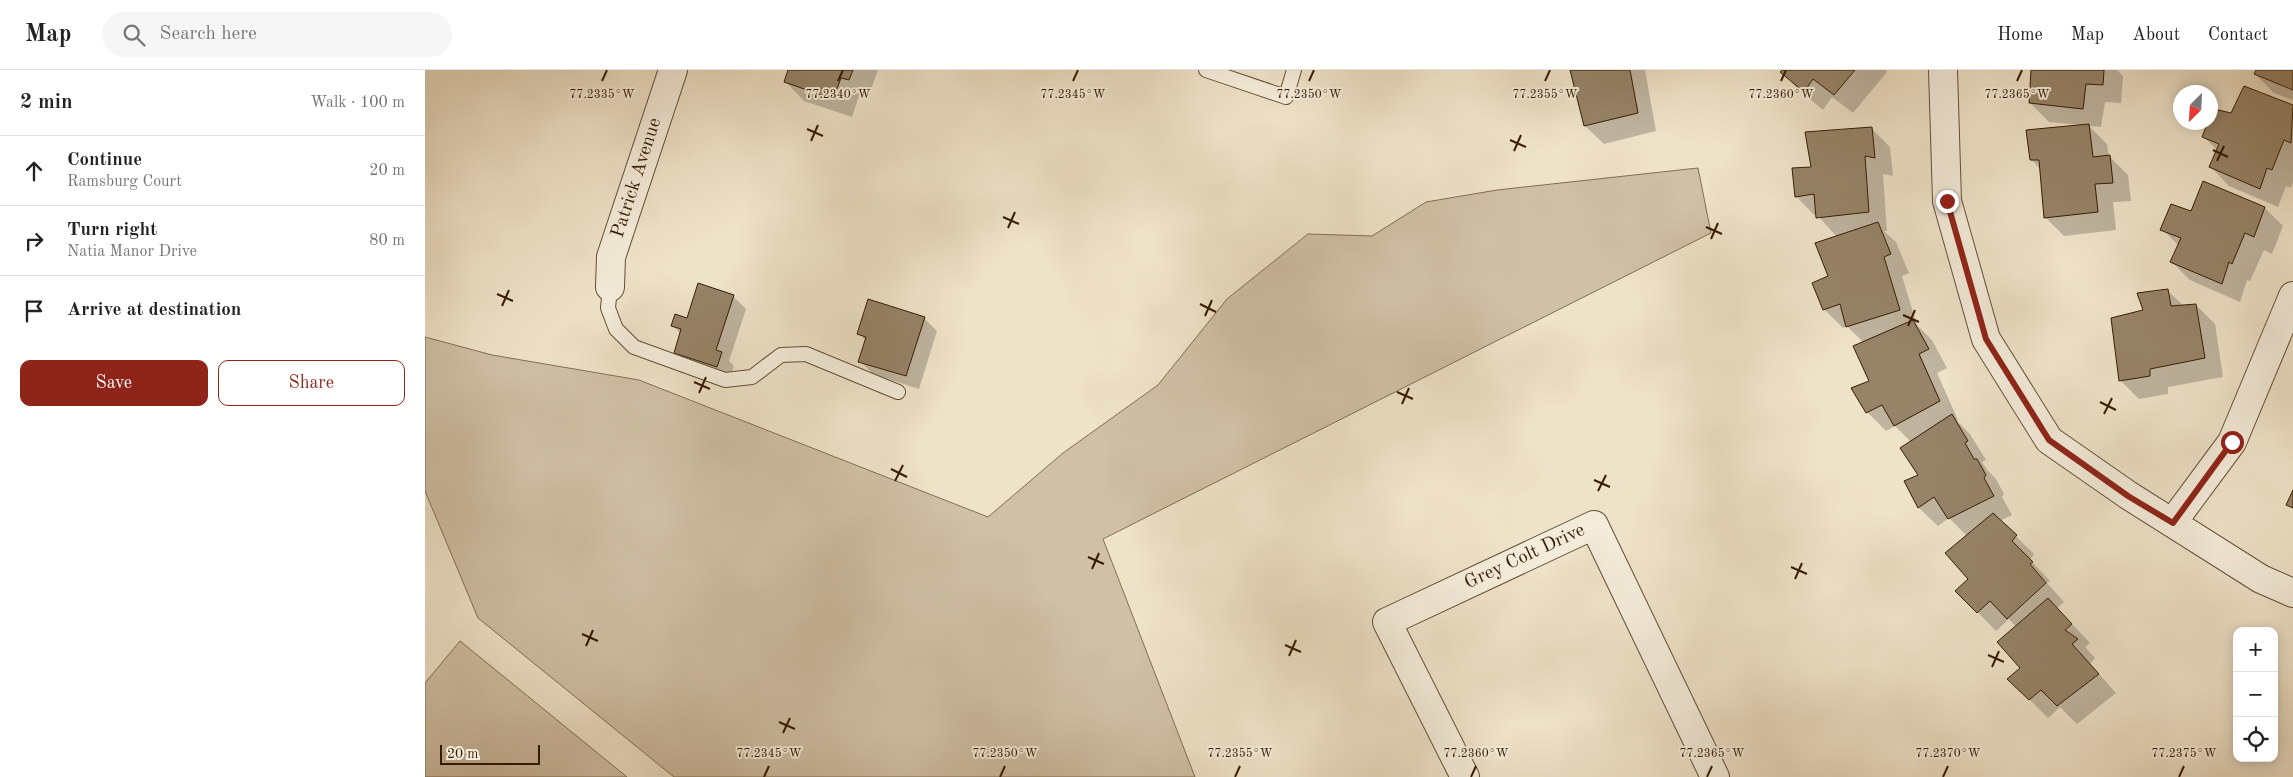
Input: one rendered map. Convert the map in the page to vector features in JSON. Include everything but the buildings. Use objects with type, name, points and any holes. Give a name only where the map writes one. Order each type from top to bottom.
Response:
[{"type":"street","name":"Patrick Avenue","points":[[610,287],[611,256],[673,70]]},
{"type":"street","points":[[1943,70],[1947,201],[1986,339],[2049,440],[2128,496],[2261,579],[2293,593]]},
{"type":"street","points":[[2173,523],[2232,442],[2293,296]]},
{"type":"street","name":"Grey Colt Drive","points":[[1465,777],[1387,622],[1594,524],[1715,777]]},
{"type":"lane","points":[[1206,70],[1286,97],[1294,70]]},
{"type":"lane","points":[[610,287],[608,308],[616,329],[635,347],[697,370],[725,380],[752,377],[781,355],[805,354],[898,392]]},
{"type":"shaded area","points":[[1698,168],[1711,233],[1103,539],[1195,777],[674,777],[478,618],[425,491],[425,337],[492,355],[639,380],[988,517],[1063,453],[1158,385],[1227,299],[1308,234],[1372,236],[1426,202],[1497,190]]},
{"type":"shaded area","points":[[460,641],[627,777],[425,777],[425,683]]},
{"type":"route","points":[[1947,201],[1986,339],[2049,440],[2128,496],[2173,523],[2232,442]]}]
